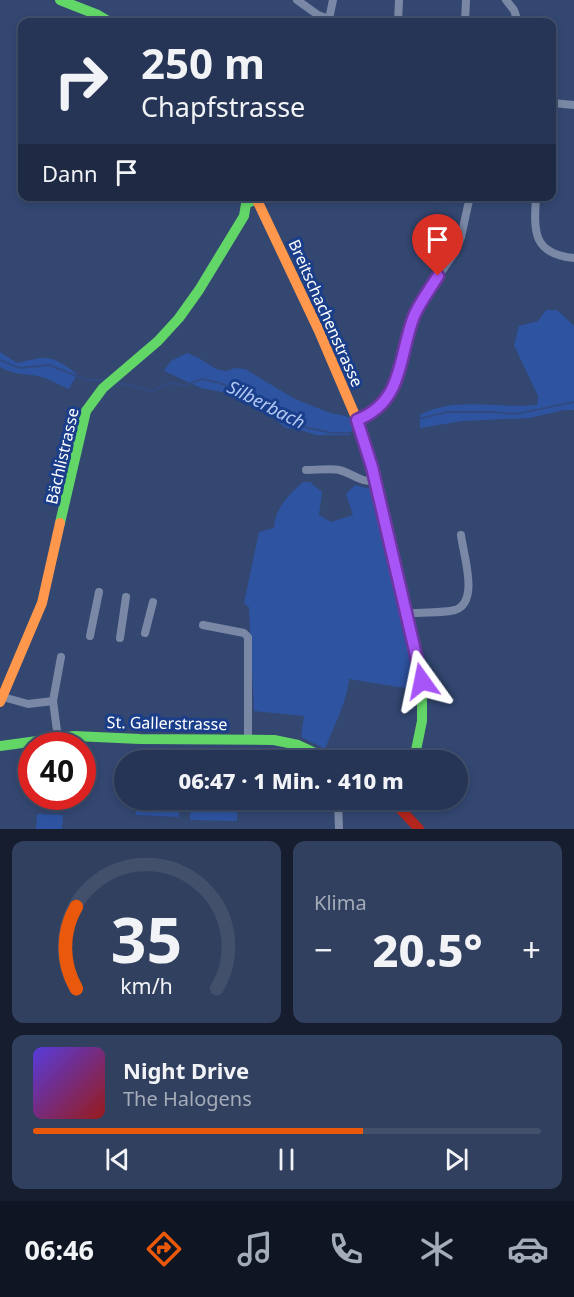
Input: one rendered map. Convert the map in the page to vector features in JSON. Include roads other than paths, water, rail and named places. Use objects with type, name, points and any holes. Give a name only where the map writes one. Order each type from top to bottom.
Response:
[{"type":"street","points":[[60,0],[103,18]]},
{"type":"street","points":[[297,0],[324,18]]},
{"type":"street","points":[[331,18],[333,0]]},
{"type":"street","points":[[398,18],[399,0]]},
{"type":"street","points":[[465,18],[466,0]]},
{"type":"street","points":[[506,0],[517,18]]},
{"type":"street","points":[[556,103],[574,105]]},
{"type":"street","name":"Bächlistrasse","points":[[2,700],[42,603],[86,411],[94,396],[104,385],[167,332],[206,279],[244,216],[246,204],[251,201]]},
{"type":"street","name":"Breitschachenstrasse","points":[[257,201],[319,331],[357,420],[375,481],[421,674],[424,703],[416,750]]},
{"type":"street","points":[[357,420],[380,407],[390,394],[414,316],[454,252],[461,237],[469,201]]},
{"type":"street","points":[[536,201],[534,228],[541,245],[555,255],[574,258]]},
{"type":"street","points":[[306,470],[339,469],[354,478],[375,481]]},
{"type":"street","points":[[407,614],[448,611],[465,604],[469,584],[461,535]]},
{"type":"street","points":[[90,636],[99,592]]},
{"type":"street","points":[[120,638],[126,597]]},
{"type":"street","points":[[145,633],[153,602]]},
{"type":"street","points":[[203,625],[244,633],[248,636],[248,740]]},
{"type":"street","points":[[57,732],[53,701],[61,657]]},
{"type":"street","points":[[2,700],[28,704],[53,701]]},
{"type":"street","name":"St. Gallerstrasse","points":[[96,737],[248,740],[289,743],[306,750]]},
{"type":"street","name":"St. Gallerstrasse","points":[[0,746],[18,744]]},
{"type":"street","points":[[338,810],[339,829]]},
{"type":"street","points":[[403,810],[419,829]]},
{"type":"waterway","name":"Silberbach","points":[[0,360],[19,368],[49,365],[87,380],[105,380]]},
{"type":"waterway","name":"Silberbach","points":[[115,382],[152,391],[169,383],[185,385],[202,379],[220,383],[269,405],[308,428],[332,433],[350,433]]},
{"type":"waterway","name":"Silberbach","points":[[419,419],[447,412],[516,414],[574,402]]}]
